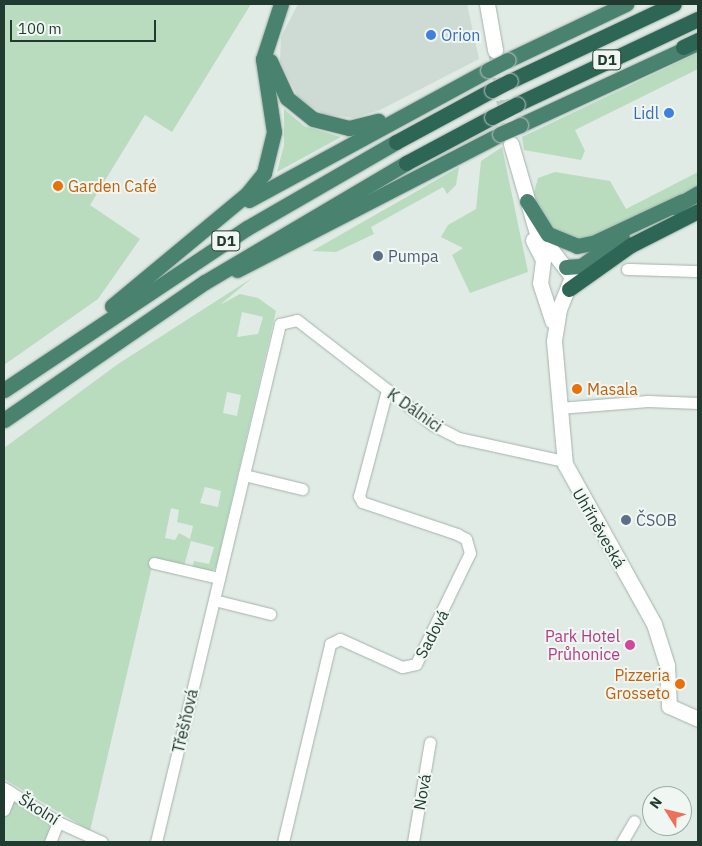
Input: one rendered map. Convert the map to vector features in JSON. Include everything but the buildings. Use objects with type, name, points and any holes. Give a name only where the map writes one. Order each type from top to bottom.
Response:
[{"type":"highway","points":[[61,349],[252,189],[268,166],[274,126],[263,59],[272,24],[281,4]]},
{"type":"highway","points":[[180,248],[269,188],[488,70],[626,4]]},
{"type":"highway","name":"D1","points":[[4,390],[61,349],[247,228],[396,142],[510,81],[674,4]]},
{"type":"highway","name":"D1","points":[[4,420],[205,282],[406,163],[517,104],[698,19]]},
{"type":"highway","points":[[272,24],[269,56],[277,81],[291,102],[313,119],[340,127],[360,126],[428,102]]},
{"type":"highway","points":[[205,282],[259,261],[500,134],[683,47],[698,42]]},
{"type":"highway","points":[[527,200],[548,234],[577,246],[593,243],[698,193]]},
{"type":"highway","points":[[564,266],[580,266],[683,201]]},
{"type":"highway","points":[[567,291],[631,245],[698,211]]},
{"type":"street","points":[[487,4],[495,50]]},
{"type":"street","points":[[511,144],[536,230],[572,277],[554,340],[544,290],[543,260],[522,208],[511,144]]},
{"type":"street","points":[[542,271],[549,264],[564,266]]},
{"type":"street","points":[[627,269],[698,271]]},
{"type":"street","points":[[544,290],[556,296],[567,291]]},
{"type":"street","name":"K Dálnici","points":[[285,321],[297,320],[387,390],[458,438],[564,460]]},
{"type":"street","name":"Třešňová","points":[[156,842],[244,476],[276,330],[285,321]]},
{"type":"street","name":"Uhříněveská","points":[[554,340],[564,460],[590,515],[654,624],[667,665],[669,706],[698,719]]},
{"type":"street","name":"Sadová","points":[[283,842],[330,644],[340,639],[402,666],[416,664],[470,553],[466,539],[457,534],[362,502],[359,496],[387,390]]},
{"type":"street","points":[[559,408],[648,401],[698,403]]},
{"type":"street","points":[[244,476],[302,489]]},
{"type":"street","points":[[154,563],[219,578]]},
{"type":"street","points":[[214,600],[270,614]]},
{"type":"street","name":"Nová","points":[[413,842],[430,742]]},
{"type":"street","points":[[4,810],[7,790]]},
{"type":"street","name":"Školní","points":[[7,790],[58,822],[102,842]]},
{"type":"street","points":[[622,842],[634,821]]},
{"type":"street","points":[[50,842],[58,822]]},
{"type":"shaded area","points":[[298,4],[467,4],[479,59],[380,110],[353,118],[324,114],[299,99],[280,61],[281,37]]},
{"type":"green space","points":[[4,4],[251,4],[172,132],[145,115],[90,205],[140,239],[98,299],[4,365]]},
{"type":"green space","points":[[698,53],[698,69],[575,130],[585,151],[581,160],[524,150],[522,137]]},
{"type":"green space","points":[[284,109],[304,126],[341,137],[277,172],[284,145]]},
{"type":"green space","points":[[502,147],[528,272],[470,293],[452,255],[463,248],[441,237],[448,225],[476,209],[481,161]]},
{"type":"green space","points":[[459,167],[456,185],[447,194],[443,187],[371,227],[374,234],[336,252],[312,251]]},
{"type":"green space","points":[[555,172],[610,181],[626,209],[698,172],[698,186],[583,241],[557,235],[533,196],[538,178]]},
{"type":"green space","points":[[252,278],[220,305],[240,294],[258,298],[276,311],[216,567],[212,571],[192,568],[194,561],[209,564],[214,547],[191,541],[184,566],[154,558],[90,831],[4,779],[4,448],[118,364]],"holes":[[[242,312],[263,317],[258,334],[237,337]],[[227,392],[241,395],[237,416],[223,413]],[[205,487],[221,491],[218,507],[200,503]],[[171,508],[179,510],[177,522],[193,526],[190,539],[179,533],[175,540],[165,538]]]},
{"type":"green space","points":[[19,800],[54,824],[47,842],[4,842],[4,816],[9,804]]},
{"type":"tunnel","points":[[496,54],[511,142]]},
{"type":"place","name":"Orion","points":[[431,35]]},
{"type":"place","name":"Lidl","points":[[669,113]]},
{"type":"place","name":"Garden Café","points":[[58,186]]},
{"type":"place","name":"Pumpa","points":[[378,256]]},
{"type":"place","name":"Masala","points":[[577,389]]},
{"type":"place","name":"ČSOB","points":[[626,520]]},
{"type":"place","name":"Park Hotel Průhonice","points":[[630,645]]},
{"type":"place","name":"Pizzeria Grosseto","points":[[680,684]]}]
